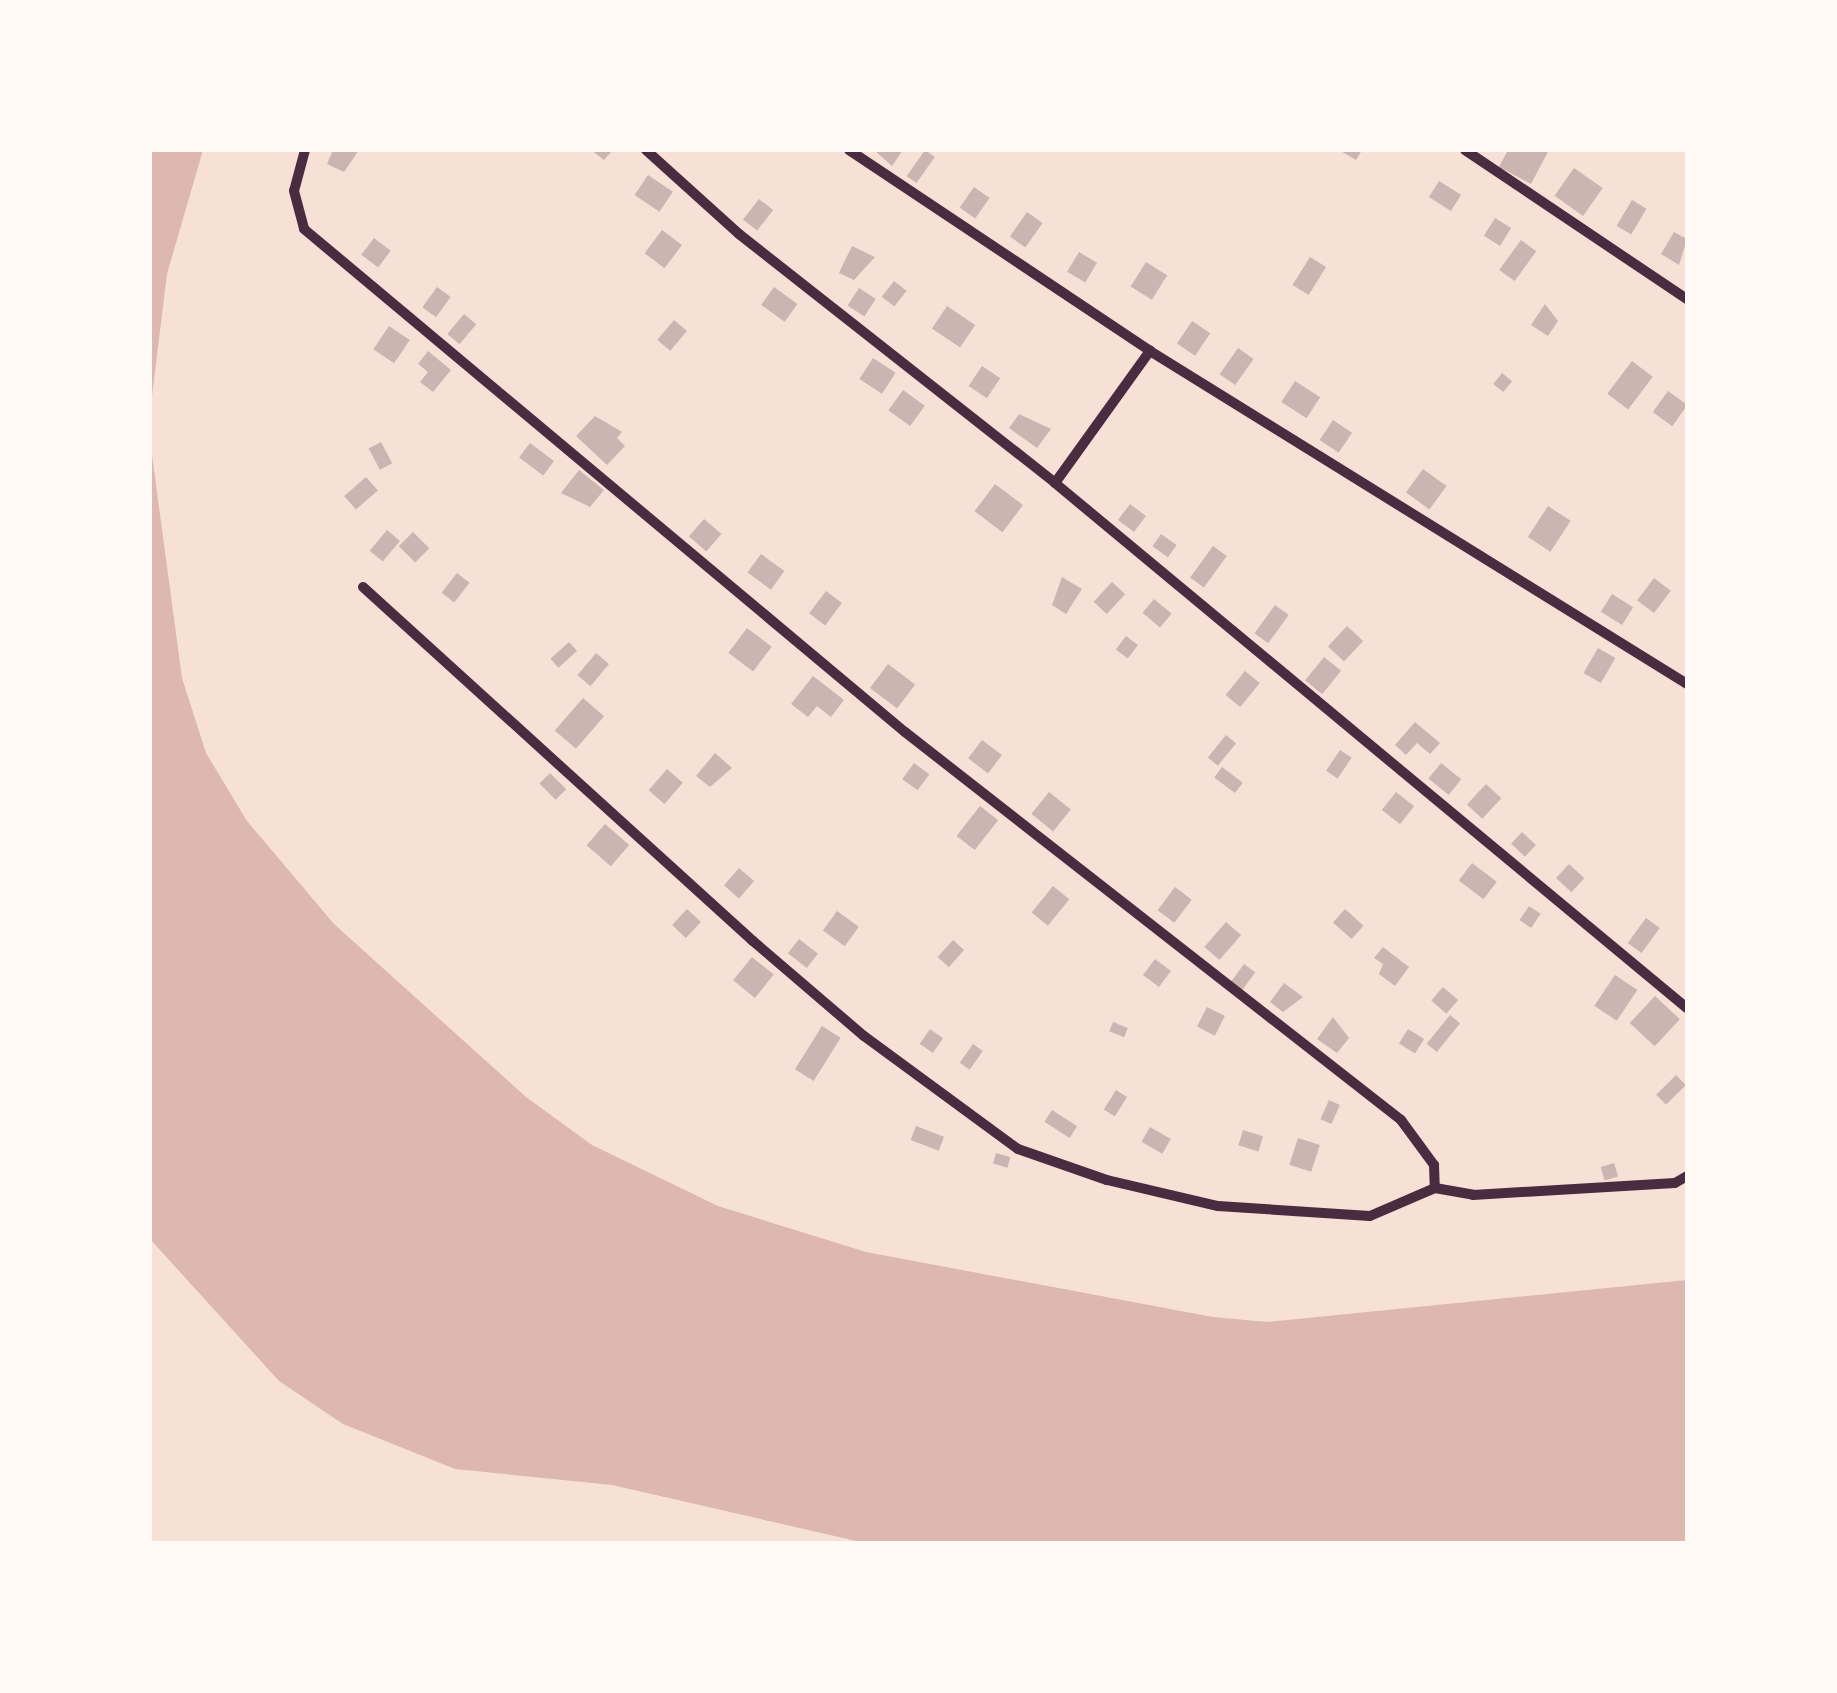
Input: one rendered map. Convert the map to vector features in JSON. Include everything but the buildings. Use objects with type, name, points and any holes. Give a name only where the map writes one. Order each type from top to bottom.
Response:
[{"type":"street","points":[[304,150],[296,214],[304,229],[906,732],[1401,1120],[1434,1165],[1435,1188]]},
{"type":"street","points":[[646,150],[739,234],[1055,483],[1687,1008]]},
{"type":"street","points":[[849,150],[1150,351],[1687,684]]},
{"type":"street","points":[[1465,150],[1687,299]]},
{"type":"street","points":[[1055,483],[1150,351]]},
{"type":"street","points":[[362,587],[808,989],[980,1127],[1018,1150],[1107,1180],[1218,1206],[1370,1216],[1435,1188],[1473,1196],[1675,1183],[1687,1176]]},
{"type":"shaded area","points":[[150,150],[203,150],[167,274],[150,412]]},
{"type":"shaded area","points":[[150,440],[182,678],[206,753],[247,821],[334,924],[526,1097],[592,1145],[718,1206],[866,1252],[1213,1317],[1267,1322],[1687,1280],[1687,1543],[865,1543],[612,1485],[455,1469],[343,1424],[279,1381],[150,1239]]}]
